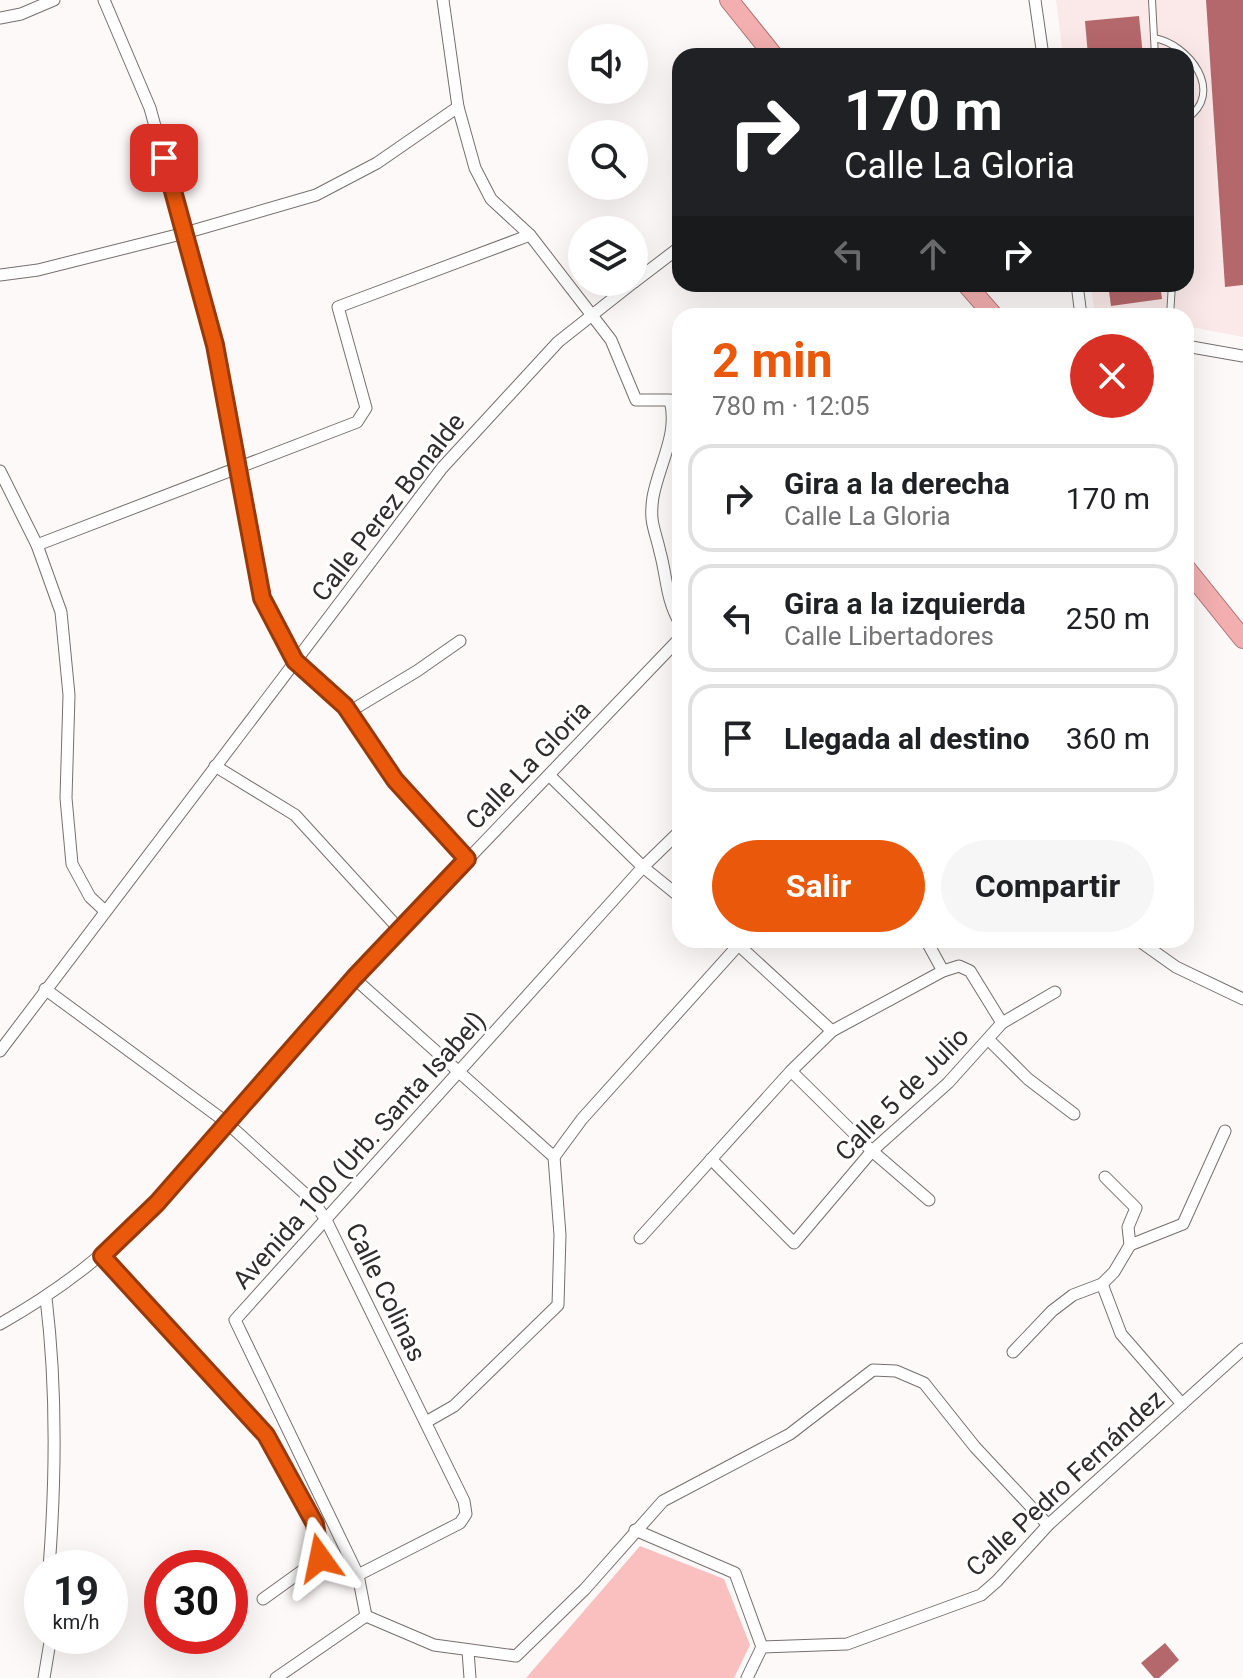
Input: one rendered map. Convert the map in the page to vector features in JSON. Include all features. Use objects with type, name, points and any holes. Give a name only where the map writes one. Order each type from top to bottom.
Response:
[{"type":"highway","points":[[729,0],[768,48]]},
{"type":"highway","points":[[973,292],[987,308]]},
{"type":"highway","points":[[1194,578],[1243,639]]},
{"type":"street","points":[[0,18],[21,14],[54,0]]},
{"type":"street","points":[[104,0],[150,108],[215,345],[262,598],[295,661],[349,712],[395,780],[467,859]]},
{"type":"street","points":[[443,0],[458,107],[475,168],[491,199],[530,235],[611,340],[636,400],[670,400],[672,408]]},
{"type":"street","points":[[1035,0],[1042,48]]},
{"type":"street","points":[[0,275],[38,270],[185,233],[316,195],[377,163],[458,107]]},
{"type":"street","points":[[37,545],[357,422],[366,408],[338,307],[530,235]]},
{"type":"street","name":"Calle Perez Bonalde","points":[[648,271],[672,253]]},
{"type":"street","name":"Calle Perez Bonalde","points":[[0,1051],[442,468],[558,342],[615,296]]},
{"type":"street","points":[[1194,347],[1243,356]]},
{"type":"street","points":[[672,436],[653,497],[651,526],[660,550],[672,609]]},
{"type":"street","points":[[0,471],[37,545],[61,612],[69,695],[66,798],[72,864],[90,897],[105,911]]},
{"type":"street","points":[[349,712],[460,641]]},
{"type":"street","name":"Calle La Gloria","points":[[0,1324],[46,1298],[102,1256],[157,1203],[354,978],[672,646]]},
{"type":"street","points":[[215,766],[295,815],[400,930]]},
{"type":"street","points":[[550,776],[643,867],[672,891]]},
{"type":"street","name":"Avenida 100 (Urb. Santa Isabel)","points":[[366,1616],[358,1575],[235,1320],[643,867],[672,839]]},
{"type":"street","points":[[426,1422],[454,1406],[558,1305],[560,1235],[554,1157],[582,1119],[732,948]]},
{"type":"street","points":[[745,948],[832,1031]]},
{"type":"street","points":[[930,948],[943,971]]},
{"type":"street","points":[[1149,948],[1176,967],[1243,999]]},
{"type":"street","points":[[640,1238],[791,1071],[832,1031],[943,971],[959,966],[970,971],[1002,1023]]},
{"type":"street","points":[[354,978],[554,1157]]},
{"type":"street","name":"Calle Colinas","points":[[45,989],[226,1122],[314,1202],[326,1220],[464,1501],[466,1514],[460,1523],[358,1575]]},
{"type":"street","name":"Calle 5 de Julio","points":[[711,1159],[794,1243],[872,1151],[948,1083],[1002,1023],[1055,992]]},
{"type":"street","points":[[988,1039],[1028,1079],[1074,1114]]},
{"type":"street","points":[[791,1071],[872,1151],[929,1200]]},
{"type":"street","points":[[1130,1245],[1183,1224],[1225,1131]]},
{"type":"street","points":[[1013,1352],[1052,1311],[1073,1295],[1102,1284],[1114,1272],[1130,1245],[1128,1227],[1136,1208],[1105,1177]]},
{"type":"street","points":[[102,1256],[266,1435],[315,1524],[320,1558],[263,1599]]},
{"type":"street","points":[[1102,1284],[1121,1334],[1182,1404]]},
{"type":"street","points":[[46,1298],[53,1354],[56,1480],[50,1550]]},
{"type":"street","name":"Calle Pedro Fernández","points":[[762,1647],[847,1644],[981,1595],[1048,1525],[1243,1349]]},
{"type":"street","points":[[276,1678],[366,1616],[434,1645],[516,1656],[585,1589],[663,1501],[790,1434],[873,1370],[896,1371],[924,1383],[975,1447],[1048,1525]]},
{"type":"street","points":[[635,1530],[735,1573],[762,1647],[747,1678]]},
{"type":"street","points":[[468,1651],[470,1678]]},
{"type":"street","points":[[44,1678],[48,1654]]},
{"type":"lane","points":[[1152,0],[1155,48]]},
{"type":"lane","points":[[1154,38],[1178,48]]},
{"type":"lane","points":[[1194,62],[1202,81],[1201,100],[1194,112]]},
{"type":"shaded area","points":[[1056,0],[1243,0],[1243,337],[1194,328],[1194,308],[1094,308],[1092,292],[1194,292],[1194,48],[1062,48]]},
{"type":"shaded area","points":[[640,1546],[724,1579],[750,1645],[734,1678],[526,1678]]},
{"type":"building","points":[[1206,0],[1243,0],[1243,285],[1225,287]]},
{"type":"building","points":[[1139,16],[1142,48],[1087,48],[1085,21]]},
{"type":"building","points":[[1109,292],[1161,292],[1162,299],[1111,306]]},
{"type":"building","points":[[1165,1643],[1179,1660],[1159,1678],[1154,1678],[1141,1663]]},
{"type":"route","points":[[164,158],[215,345],[262,598],[295,661],[345,706],[395,780],[467,859],[354,978],[157,1203],[102,1256],[266,1435],[315,1524],[320,1558]]}]
